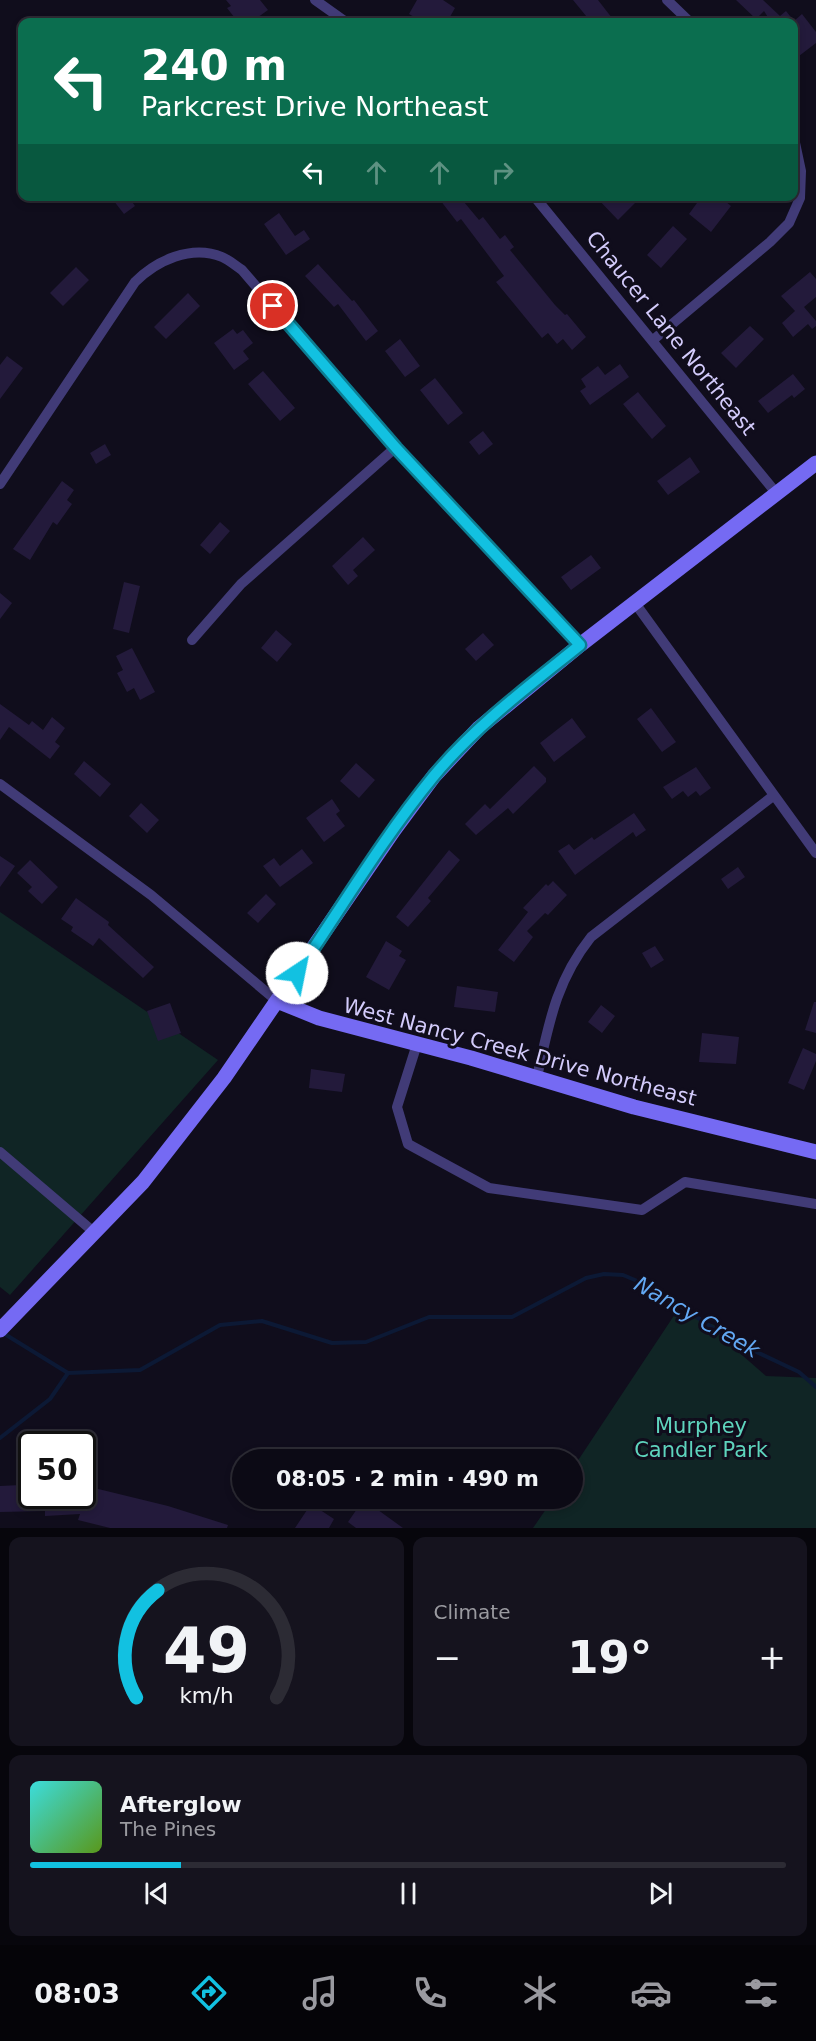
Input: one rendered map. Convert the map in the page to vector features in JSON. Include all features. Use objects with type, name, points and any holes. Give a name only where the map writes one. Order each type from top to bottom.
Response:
[{"type":"main road","points":[[0,1330],[143,1182],[224,1078],[393,830],[434,776],[480,728],[580,645],[816,463]]},
{"type":"main road","name":"West Nancy Creek Drive Northeast","points":[[277,1001],[319,1018],[537,1077],[634,1107],[816,1152]]},
{"type":"street","points":[[315,0],[340,18]]},
{"type":"street","points":[[668,0],[686,18]]},
{"type":"street","points":[[653,340],[789,224],[800,198],[801,171],[798,157]]},
{"type":"street","name":"Chaucer Lane Northeast","points":[[538,201],[777,494]]},
{"type":"street","points":[[0,484],[135,282],[148,269],[186,254],[206,252],[223,257],[242,270],[396,448],[580,645]]},
{"type":"street","points":[[192,640],[241,584],[396,448]]},
{"type":"street","points":[[635,603],[816,853]]},
{"type":"street","name":"West Nancy Creek Drive Northeast","points":[[0,784],[151,895],[277,1001]]},
{"type":"street","points":[[537,1077],[560,984],[573,960],[591,937],[773,796]]},
{"type":"street","points":[[417,1044],[397,1107],[408,1144],[489,1188],[642,1210],[685,1182],[816,1204]]},
{"type":"street","points":[[0,1152],[95,1233]]},
{"type":"green space","points":[[0,912],[218,1060],[10,1295],[0,1287]]},
{"type":"green space","name":"Murphey Candler Park","points":[[677,1311],[714,1325],[734,1348],[766,1376],[816,1378],[816,1528],[533,1528],[546,1509],[583,1509],[583,1453]]},
{"type":"building","points":[[226,0],[260,0],[268,10],[257,18],[235,18],[227,8],[231,6]]},
{"type":"building","points":[[417,0],[443,0],[455,8],[449,18],[416,18],[409,14]]},
{"type":"building","points":[[573,0],[598,0],[612,18],[588,18]]},
{"type":"building","points":[[736,0],[763,0],[780,16],[786,11],[792,18],[768,18],[764,11],[755,18]]},
{"type":"building","points":[[802,14],[816,32],[816,43],[799,56],[797,18]]},
{"type":"building","points":[[114,201],[132,201],[135,206],[124,214]]},
{"type":"building","points":[[441,201],[463,201],[479,220],[483,217],[500,239],[505,235],[514,247],[510,250],[555,305],[565,315],[567,314],[586,337],[572,350],[563,339],[557,344],[548,333],[542,338],[496,282],[504,276],[461,219],[457,222]]},
{"type":"building","points":[[600,201],[637,201],[618,220]]},
{"type":"building","points":[[698,201],[725,201],[731,206],[711,232],[689,214]]},
{"type":"building","points":[[279,213],[295,236],[304,230],[310,239],[286,255],[264,224]]},
{"type":"building","points":[[673,226],[687,239],[661,268],[647,255]]},
{"type":"building","points":[[318,264],[352,301],[354,300],[378,331],[366,341],[338,304],[334,307],[305,276]]},
{"type":"building","points":[[76,267],[89,280],[63,306],[50,293]]},
{"type":"building","points":[[810,272],[816,279],[816,297],[804,307],[816,321],[816,326],[812,329],[808,324],[793,337],[782,323],[795,311],[781,296]]},
{"type":"building","points":[[188,293],[200,306],[166,339],[154,327]]},
{"type":"building","points":[[750,326],[764,339],[736,368],[721,353]]},
{"type":"building","points":[[233,329],[237,334],[243,330],[253,343],[243,351],[249,359],[234,370],[214,343]]},
{"type":"building","points":[[400,339],[420,366],[405,377],[385,351]]},
{"type":"building","points":[[7,356],[23,368],[0,399],[0,365]]},
{"type":"building","points":[[620,364],[629,377],[590,405],[580,391],[586,387],[581,379],[598,366],[605,375]]},
{"type":"building","points":[[263,371],[295,408],[280,421],[248,384]]},
{"type":"building","points":[[793,374],[805,389],[794,398],[792,395],[768,413],[758,401]]},
{"type":"building","points":[[435,378],[463,413],[448,425],[420,390]]},
{"type":"building","points":[[638,392],[666,426],[652,439],[623,404]]},
{"type":"building","points":[[483,431],[493,444],[479,455],[469,442]]},
{"type":"building","points":[[105,444],[111,455],[96,464],[90,453]]},
{"type":"building","points":[[690,457],[700,472],[668,495],[657,481]]},
{"type":"building","points":[[62,481],[74,490],[67,500],[72,504],[57,525],[53,522],[30,560],[13,549]]},
{"type":"building","points":[[220,522],[230,531],[210,554],[200,545]]},
{"type":"building","points":[[363,537],[375,550],[353,570],[358,576],[348,585],[332,566]]},
{"type":"building","points":[[591,555],[601,568],[571,590],[561,577]]},
{"type":"building","points":[[124,582],[140,586],[129,633],[113,629]]},
{"type":"building","points":[[0,593],[12,603],[0,619]]},
{"type":"building","points":[[276,630],[292,644],[277,662],[261,648]]},
{"type":"building","points":[[483,633],[494,645],[476,661],[465,649]]},
{"type":"building","points":[[132,648],[155,692],[140,700],[134,688],[127,692],[117,673],[123,670],[116,656]]},
{"type":"building","points":[[0,704],[29,725],[32,721],[43,730],[52,717],[65,728],[55,742],[60,746],[50,759],[9,727],[0,740]]},
{"type":"building","points":[[651,708],[676,742],[662,752],[637,719]]},
{"type":"building","points":[[572,718],[586,737],[554,762],[540,743]]},
{"type":"building","points":[[84,761],[111,784],[100,797],[74,774]]},
{"type":"building","points":[[356,763],[375,780],[359,798],[340,781]]},
{"type":"building","points":[[534,766],[546,778],[546,782],[513,814],[508,808],[476,835],[465,824],[485,804],[490,809]]},
{"type":"building","points":[[696,767],[711,788],[700,796],[696,791],[688,797],[683,791],[672,799],[663,787]]},
{"type":"building","points":[[332,799],[340,811],[336,814],[345,826],[324,842],[306,818]]},
{"type":"building","points":[[141,803],[159,820],[147,833],[129,816]]},
{"type":"building","points":[[634,813],[646,830],[636,837],[633,832],[575,875],[558,851],[569,844],[574,850],[592,837],[594,840]]},
{"type":"building","points":[[302,849],[313,863],[280,887],[263,866],[274,858],[280,866]]},
{"type":"building","points":[[449,850],[460,860],[428,898],[431,901],[408,927],[396,917]]},
{"type":"building","points":[[0,856],[15,866],[0,887]]},
{"type":"building","points":[[30,860],[58,887],[42,904],[28,891],[32,887],[17,873]]},
{"type":"building","points":[[738,867],[745,877],[728,889],[721,879]]},
{"type":"building","points":[[553,881],[567,895],[548,915],[545,913],[527,931],[533,937],[514,962],[498,950],[528,912],[523,908],[546,884],[548,886]]},
{"type":"building","points":[[266,894],[276,904],[258,923],[247,913]]},
{"type":"building","points":[[76,898],[109,922],[108,925],[154,967],[143,978],[99,938],[93,946],[71,931],[73,927],[61,919]]},
{"type":"building","points":[[386,941],[402,951],[399,956],[406,960],[389,990],[366,977]]},
{"type":"building","points":[[655,946],[664,960],[651,968],[642,953]]},
{"type":"building","points":[[457,986],[498,992],[495,1012],[454,1007]]},
{"type":"building","points":[[814,1002],[816,1002],[816,1033],[805,1030]]},
{"type":"building","points":[[170,1003],[181,1033],[158,1041],[147,1011]]},
{"type":"building","points":[[601,1005],[615,1016],[602,1033],[588,1022]]},
{"type":"building","points":[[702,1033],[739,1037],[736,1064],[699,1062]]},
{"type":"building","points":[[803,1048],[816,1054],[816,1061],[804,1090],[788,1083]]},
{"type":"building","points":[[311,1069],[345,1074],[342,1092],[309,1088]]},
{"type":"building","points":[[18,1485],[18,1509],[96,1509],[96,1488],[168,1506],[228,1525],[227,1528],[110,1528],[78,1520],[80,1514],[45,1516],[45,1511],[0,1512],[0,1486]]},
{"type":"building","points":[[308,1509],[319,1509],[334,1519],[329,1528],[295,1528]]},
{"type":"building","points":[[357,1509],[377,1509],[403,1528],[356,1528],[348,1522]]},
{"type":"waterway","name":"Nancy Creek","points":[[3,1333],[68,1373],[140,1370],[220,1325],[262,1321],[332,1343],[366,1342],[429,1317],[512,1317],[586,1278],[604,1274],[623,1275],[654,1288],[729,1339],[799,1372],[816,1387]]},
{"type":"waterway","points":[[0,1438],[50,1399],[68,1373]]},
{"type":"route","points":[[273,306],[396,448],[580,645],[480,728],[434,776],[393,830],[297,973]]}]
